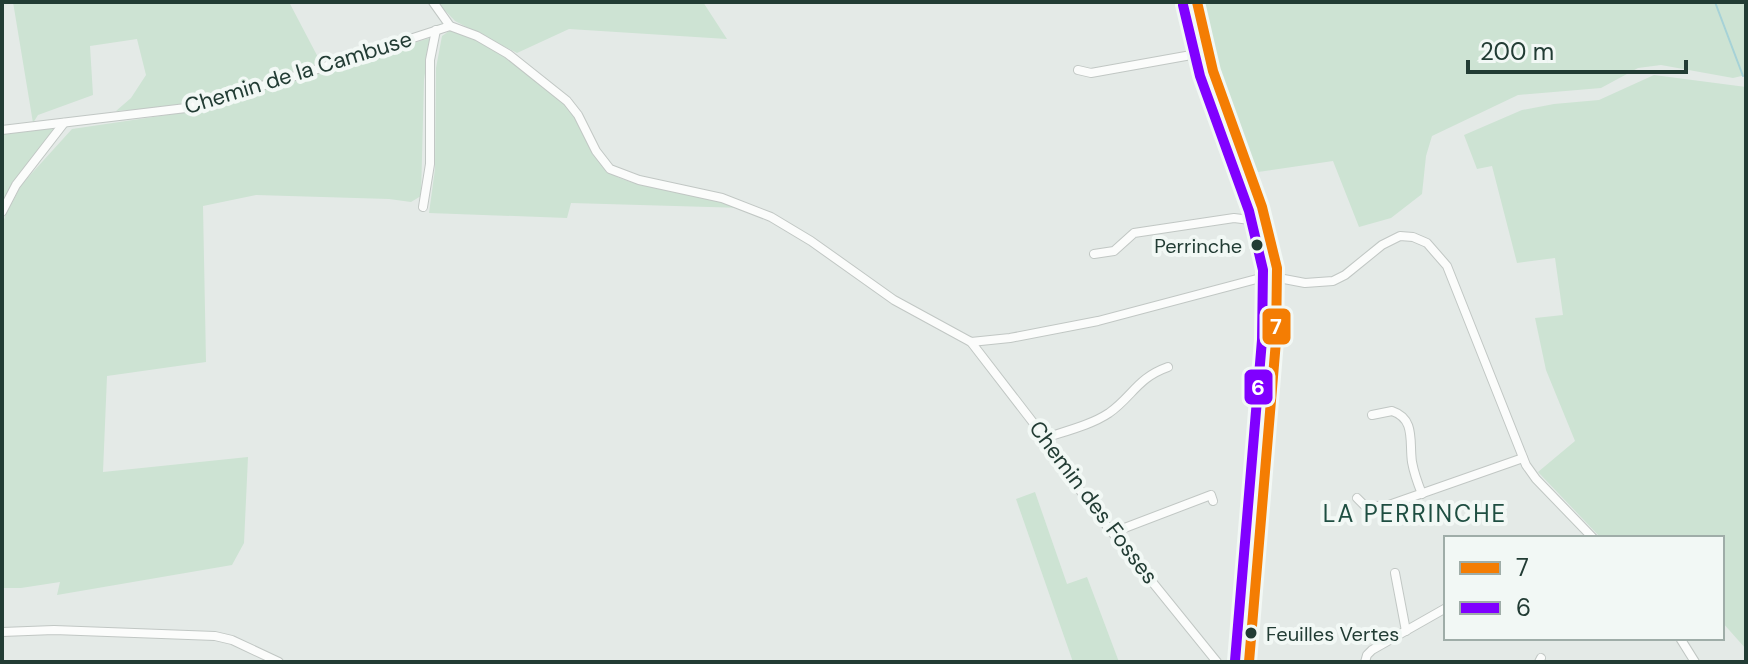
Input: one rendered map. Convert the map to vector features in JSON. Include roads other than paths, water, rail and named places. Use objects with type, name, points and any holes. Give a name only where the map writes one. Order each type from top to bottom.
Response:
[{"type":"main road","points":[[1197,2],[1208,52],[1266,222],[1278,276],[1276,341],[1249,662]]},
{"type":"street","points":[[433,2],[450,26],[477,36],[508,54],[558,93],[578,115],[596,151],[610,169],[639,180],[722,198],[771,217],[811,241],[894,300],[971,342],[1010,338],[1098,321],[1256,278],[1278,276],[1305,283],[1333,281],[1392,239],[1404,236],[1427,243],[1447,266],[1523,458],[1536,479],[1591,536]]},
{"type":"street","name":"Chemin de la Cambuse","points":[[2,130],[186,108],[450,26]]},
{"type":"street","points":[[423,207],[430,164],[430,60],[436,30]]},
{"type":"street","points":[[1078,70],[1091,73],[1208,52]]},
{"type":"street","points":[[2,212],[16,185],[64,123]]},
{"type":"street","points":[[1094,254],[1114,251],[1134,233],[1234,218],[1266,222]]},
{"type":"street","name":"Chemin des Fosses","points":[[971,342],[1045,438],[1090,505],[1217,662]]},
{"type":"street","points":[[1045,438],[1103,416],[1147,376],[1168,367]]},
{"type":"street","points":[[1372,415],[1392,411],[1406,420],[1411,431],[1413,469],[1422,494]]},
{"type":"street","points":[[1357,498],[1365,506],[1379,507],[1523,458]]},
{"type":"street","points":[[1114,532],[1211,495],[1213,501]]},
{"type":"street","points":[[1395,573],[1406,631]]},
{"type":"street","points":[[1365,662],[1372,650],[1444,609]]},
{"type":"street","points":[[2,632],[54,630],[215,636],[232,640],[279,662]]},
{"type":"street","points":[[1681,640],[1695,662]]},
{"type":"waterway","points":[[1715,2],[1743,76]]},
{"type":"place","name":"Perrinche","points":[[1257,245]]},
{"type":"place","name":"Feuilles Vertes","points":[[1251,633]]},
{"type":"district","name":"LA PERRINCHE","points":[[1415,514]]}]
